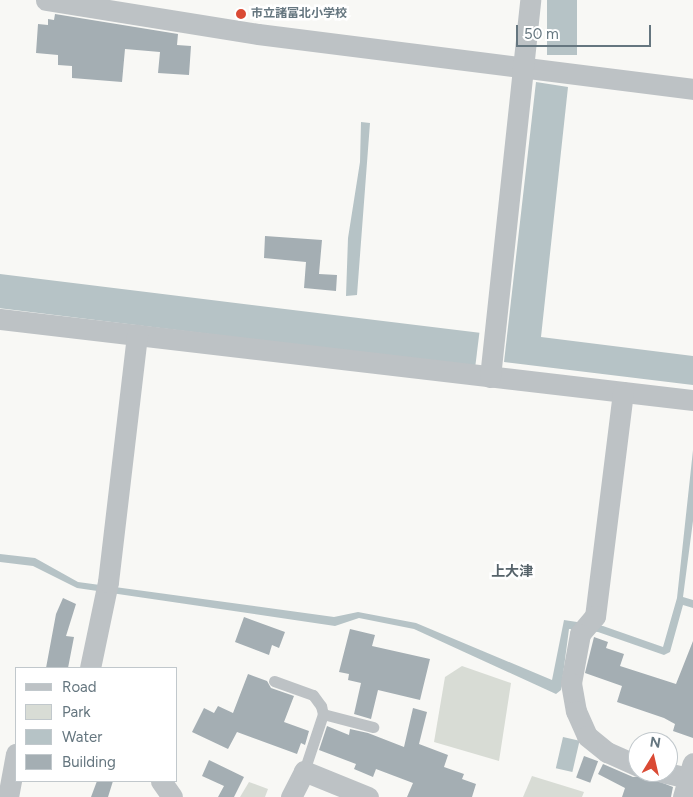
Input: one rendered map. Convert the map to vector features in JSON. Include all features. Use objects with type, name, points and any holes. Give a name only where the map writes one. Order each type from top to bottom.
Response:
[{"type":"street","points":[[46,0],[258,34],[521,69],[693,89]]},
{"type":"street","points":[[490,376],[521,69],[530,0]]},
{"type":"street","points":[[0,319],[693,400]]},
{"type":"street","points":[[90,667],[106,589],[137,335]]},
{"type":"street","points":[[623,392],[594,616],[585,628],[571,683],[576,711],[587,736],[607,752],[628,761]]},
{"type":"street","points":[[8,797],[15,759]]},
{"type":"street","points":[[291,797],[304,771],[368,797]]},
{"type":"street","points":[[163,782],[172,797]]},
{"type":"lane","points":[[274,682],[313,695],[323,714],[304,771]]},
{"type":"lane","points":[[323,714],[373,727]]},
{"type":"green space","points":[[462,666],[511,683],[499,761],[434,742],[445,677]]},
{"type":"green space","points":[[532,776],[584,792],[582,797],[523,797]]},
{"type":"green space","points":[[249,782],[268,789],[265,797],[240,797]]},
{"type":"water","points":[[547,0],[577,0],[577,55],[547,55]]},
{"type":"water","points":[[536,82],[568,87],[541,337],[693,356],[693,385],[504,362]]},
{"type":"water","points":[[361,122],[370,123],[357,295],[346,296],[348,238],[360,162]]},
{"type":"water","points":[[0,274],[479,333],[475,367],[0,308]]},
{"type":"water","points":[[693,450],[693,521],[683,597],[693,600],[693,608],[683,605],[670,652],[664,655],[598,632],[569,629],[561,690],[556,694],[414,629],[359,618],[335,626],[77,588],[33,566],[0,562],[0,554],[35,558],[78,582],[334,617],[358,612],[416,623],[552,680],[564,620],[603,626],[663,647],[677,598]]},
{"type":"water","points":[[563,737],[580,741],[572,772],[556,768]]},
{"type":"building","points":[[55,14],[178,34],[177,45],[191,46],[189,75],[158,73],[160,52],[125,49],[122,82],[72,78],[72,66],[58,65],[58,55],[36,53],[38,24],[48,25],[48,19],[54,20]]},
{"type":"building","points":[[265,236],[322,240],[319,274],[337,275],[336,291],[304,288],[306,262],[264,258]]},
{"type":"building","points":[[63,598],[76,604],[66,636],[74,637],[68,667],[46,667],[56,614]]},
{"type":"building","points":[[244,617],[285,632],[279,648],[272,645],[269,655],[235,642]]},
{"type":"building","points":[[350,629],[375,635],[372,646],[430,659],[420,700],[378,690],[371,719],[354,714],[361,683],[348,680],[349,674],[339,672]]},
{"type":"building","points":[[594,637],[608,642],[606,648],[624,654],[620,666],[676,684],[693,641],[693,738],[673,731],[675,724],[664,718],[617,702],[622,686],[585,673]]},
{"type":"building","points":[[248,674],[267,681],[271,688],[294,696],[284,722],[309,731],[305,745],[301,743],[297,754],[237,732],[228,749],[192,732],[204,708],[214,713],[218,706],[233,713]]},
{"type":"building","points":[[413,708],[427,712],[419,744],[448,755],[444,767],[464,774],[462,779],[476,784],[472,797],[407,797],[413,783],[376,769],[373,777],[354,769],[356,764],[319,750],[327,726],[349,735],[350,729],[368,733],[404,747]]},
{"type":"building","points":[[584,756],[598,761],[590,783],[576,778]]},
{"type":"building","points":[[209,760],[244,777],[234,797],[218,797],[224,786],[202,776]]},
{"type":"building","points":[[603,764],[628,775],[628,782],[660,782],[673,787],[671,797],[622,797],[625,788],[598,774]]},
{"type":"building","points":[[97,782],[113,782],[108,797],[91,797]]},
{"type":"place","name":"市立諸富北小学校","points":[[241,14]]},
{"type":"district","name":"上大津","points":[[512,572]]}]
